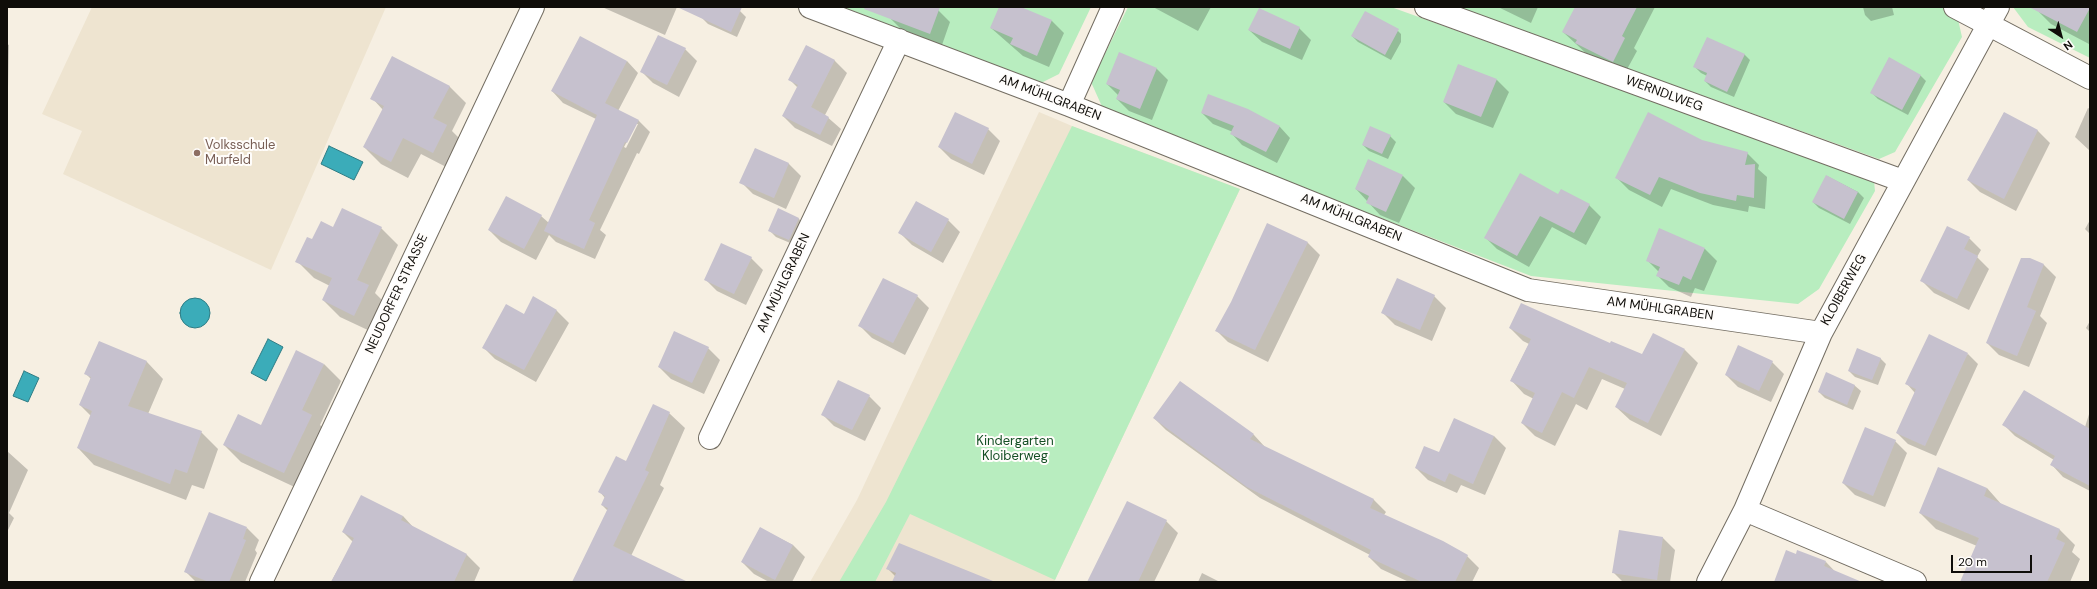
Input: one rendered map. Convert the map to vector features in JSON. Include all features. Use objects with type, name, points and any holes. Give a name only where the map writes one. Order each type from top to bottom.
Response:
[{"type":"street","name":"NEUDORFER STRASSE","points":[[261,582],[534,7]]},
{"type":"street","name":"AM MÜHLGRABEN","points":[[810,7],[1069,104],[1528,290],[1821,332]]},
{"type":"street","points":[[1069,104],[1112,7]]},
{"type":"street","name":"WERNDLWEG","points":[[1426,7],[1903,181]]},
{"type":"street","points":[[1956,7],[1993,16],[2090,78]]},
{"type":"street","name":"KLOIBERWEG","points":[[1708,582],[1745,510],[1821,332],[1993,16]]},
{"type":"street","name":"AM MÜHLGRABEN","points":[[710,438],[898,40]]},
{"type":"street","points":[[1745,510],[1915,582]]},
{"type":"shaded area","name":"Volksschule Murfeld","points":[[92,7],[386,7],[271,270],[63,174],[82,131],[42,114]]},
{"type":"shaded area","name":"Kindergarten Kloiberweg","points":[[1039,112],[1072,126],[1240,189],[1054,582],[810,582],[857,500]]},
{"type":"green space","points":[[843,7],[1091,7],[1059,74],[1041,83]]},
{"type":"green space","points":[[1128,7],[1391,7],[1874,181],[1875,191],[1819,289],[1798,304],[1531,276],[1104,111],[1091,82]]},
{"type":"green space","points":[[1456,7],[1942,7],[1957,15],[1962,37],[1895,152],[1879,159]]},
{"type":"green space","points":[[2013,7],[2090,7],[2090,58],[2028,27]]},
{"type":"green space","name":"Kindergarten Kloiberweg","points":[[1072,126],[1240,189],[1055,580],[910,514],[875,582],[839,582],[886,502]]},
{"type":"water","points":[[329,146],[363,162],[354,180],[321,164]]},
{"type":"water","points":[[195,298],[201,299],[209,307],[209,319],[201,327],[195,328],[189,327],[181,319],[180,313],[181,307],[189,299]]},
{"type":"water","points":[[268,339],[283,347],[266,381],[251,373]]},
{"type":"water","points":[[24,371],[39,378],[28,402],[13,396]]},
{"type":"building","points":[[677,7],[742,7],[731,32]]},
{"type":"building","points":[[865,7],[940,7],[930,34],[864,9]]},
{"type":"building","points":[[999,7],[1021,7],[1052,20],[1037,56],[1010,44],[1013,38],[990,28]]},
{"type":"building","points":[[1575,7],[1637,7],[1622,36],[1625,38],[1613,62],[1575,43],[1577,40],[1562,32]]},
{"type":"building","points":[[2029,7],[2090,7],[2090,8],[2077,32]]},
{"type":"building","points":[[1259,8],[1300,27],[1290,49],[1248,30]]},
{"type":"building","points":[[1365,11],[1399,29],[1385,55],[1351,36]]},
{"type":"building","points":[[658,35],[686,48],[667,85],[640,72]]},
{"type":"building","points":[[580,36],[627,61],[605,103],[639,120],[627,143],[625,142],[589,220],[595,223],[584,249],[544,231],[597,115],[551,91]]},
{"type":"building","points":[[1707,37],[1745,54],[1727,92],[1704,81],[1707,73],[1693,67]]},
{"type":"building","points":[[806,45],[835,60],[811,107],[829,117],[820,135],[782,116],[798,85],[788,80]]},
{"type":"building","points":[[1119,52],[1157,68],[1140,109],[1116,99],[1120,90],[1106,84]]},
{"type":"building","points":[[392,56],[450,86],[433,118],[447,125],[433,153],[403,138],[391,162],[363,147],[384,106],[370,99]]},
{"type":"building","points":[[1889,57],[1921,75],[1902,110],[1870,93]]},
{"type":"building","points":[[1458,64],[1497,79],[1481,117],[1443,102]]},
{"type":"building","points":[[1208,94],[1248,109],[1280,126],[1266,152],[1230,134],[1234,126],[1201,113]]},
{"type":"building","points":[[955,112],[989,128],[972,164],[938,147]]},
{"type":"building","points":[[1648,112],[1702,140],[1748,152],[1745,165],[1755,164],[1754,198],[1737,195],[1736,201],[1700,193],[1659,177],[1650,195],[1615,178]]},
{"type":"building","points":[[2004,112],[2038,130],[2004,199],[1967,180]]},
{"type":"building","points":[[1370,126],[1391,135],[1382,154],[1362,145]]},
{"type":"building","points":[[755,148],[789,163],[774,198],[739,183]]},
{"type":"building","points":[[1368,159],[1403,175],[1386,212],[1366,203],[1369,196],[1355,189]]},
{"type":"building","points":[[1520,173],[1558,194],[1561,189],[1590,204],[1574,233],[1540,216],[1517,256],[1484,238]]},
{"type":"building","points":[[1826,175],[1858,192],[1844,219],[1812,202]]},
{"type":"building","points":[[506,196],[542,215],[524,249],[488,230]]},
{"type":"building","points":[[916,201],[949,219],[931,252],[898,233]]},
{"type":"building","points":[[342,208],[382,227],[357,280],[369,285],[354,316],[322,300],[332,278],[295,262],[307,237],[312,239],[321,221],[333,227]]},
{"type":"building","points":[[778,208],[799,218],[789,240],[768,231]]},
{"type":"building","points":[[1267,223],[1308,242],[1255,350],[1215,331],[1231,302]]},
{"type":"building","points":[[1947,226],[1970,237],[1964,249],[1978,256],[1957,299],[1920,281]]},
{"type":"building","points":[[1659,228],[1705,248],[1691,280],[1683,276],[1679,285],[1656,276],[1660,267],[1646,261]]},
{"type":"building","points":[[721,243],[752,257],[734,294],[704,280]]},
{"type":"building","points":[[2021,258],[2030,258],[2044,264],[2027,307],[2036,311],[2017,356],[1986,343]]},
{"type":"building","points":[[883,278],[918,295],[893,343],[858,326]]},
{"type":"building","points":[[1397,278],[1435,295],[1420,330],[1381,313]]},
{"type":"building","points":[[533,296],[557,310],[524,370],[482,348],[506,304],[524,314]]},
{"type":"building","points":[[1521,303],[1610,343],[1611,341],[1642,354],[1653,333],[1685,349],[1648,423],[1615,407],[1627,383],[1589,367],[1574,398],[1562,392],[1542,433],[1521,423],[1535,393],[1510,381],[1531,339],[1509,328]]},
{"type":"building","points":[[674,331],[709,347],[692,383],[658,367]]},
{"type":"building","points":[[1929,334],[1968,353],[1925,446],[1896,433],[1916,389],[1905,384]]},
{"type":"building","points":[[99,341],[147,361],[128,406],[202,431],[187,473],[175,469],[170,484],[77,448],[92,411],[79,405],[91,377],[84,374]]},
{"type":"building","points":[[1738,345],[1773,361],[1759,391],[1725,375]]},
{"type":"building","points":[[1857,348],[1881,358],[1872,380],[1848,371]]},
{"type":"building","points":[[296,350],[324,364],[302,410],[312,415],[284,473],[223,445],[238,414],[261,425]]},
{"type":"building","points":[[1826,372],[1855,385],[1847,405],[1818,392]]},
{"type":"building","points":[[838,380],[870,395],[852,430],[821,415]]},
{"type":"building","points":[[1180,381],[1254,434],[1250,439],[1374,499],[1370,508],[1443,541],[1468,555],[1455,582],[1422,582],[1368,557],[1371,550],[1247,487],[1153,418]]},
{"type":"building","points":[[2024,390],[2090,429],[2090,486],[2050,465],[2055,456],[2002,425]]},
{"type":"building","points":[[653,404],[670,412],[645,470],[649,472],[613,546],[688,582],[572,582],[608,508],[601,505],[605,496],[598,492],[616,456],[626,461]]},
{"type":"building","points":[[1454,418],[1494,436],[1473,484],[1449,473],[1445,482],[1415,468],[1424,446],[1439,452]]},
{"type":"building","points":[[1865,427],[1896,440],[1873,496],[1842,483]]},
{"type":"building","points":[[1938,467],[1987,488],[1984,496],[2060,529],[2056,539],[2065,543],[2047,582],[1960,582],[1979,538],[1919,513]]},
{"type":"building","points":[[361,495],[403,516],[401,520],[467,554],[454,582],[331,582],[354,538],[342,532]]},
{"type":"building","points":[[1127,501],[1167,520],[1138,582],[1087,582]]},
{"type":"building","points":[[209,512],[247,527],[243,539],[246,540],[229,582],[209,582],[184,572]]},
{"type":"building","points":[[760,527],[793,545],[775,580],[741,562]]},
{"type":"building","points":[[1619,530],[1663,537],[1657,580],[1612,573]]},
{"type":"building","points":[[899,543],[993,582],[892,582],[896,573],[886,569]]},
{"type":"building","points":[[1786,550],[1796,554],[1797,550],[1826,561],[1824,566],[1862,582],[1774,582]]},
{"type":"place","name":"Volksschule Murfeld","points":[[197,153]]}]
